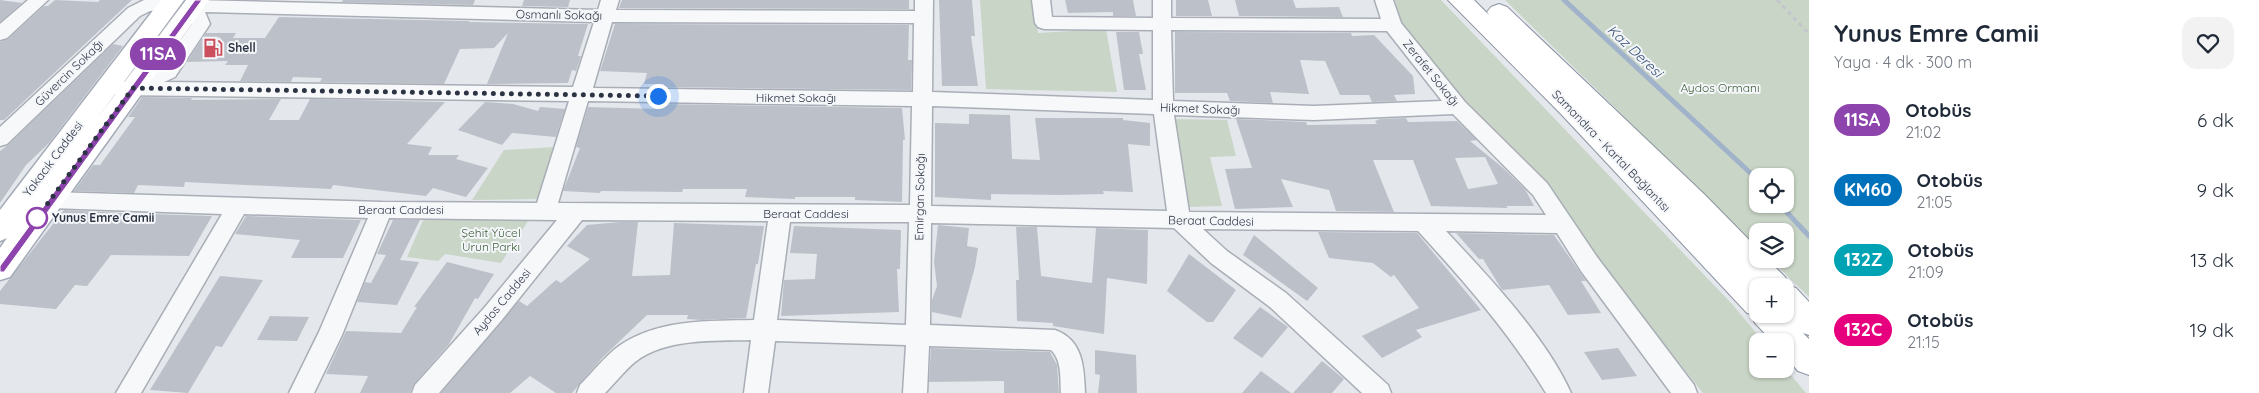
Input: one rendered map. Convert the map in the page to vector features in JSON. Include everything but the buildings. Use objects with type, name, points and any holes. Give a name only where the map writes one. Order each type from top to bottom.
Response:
[{"type":"highway","name":"Samandıra - Kartal Bağlantısı","points":[[1460,0],[1570,108],[1749,295]]},
{"type":"highway","name":"Samandıra - Kartal Bağlantısı","points":[[1486,0],[1695,203],[1767,278]]},
{"type":"highway","points":[[1794,306],[1809,322]]},
{"type":"highway","points":[[1774,323],[1809,361]]},
{"type":"main road","name":"Yakacık Caddesi","points":[[0,230],[107,88],[183,3]]},
{"type":"main road","name":"Yakacık Caddesi","points":[[0,268],[133,88],[183,3]]},
{"type":"street","points":[[0,34],[39,0]]},
{"type":"street","points":[[1041,0],[1044,23],[1392,25],[1384,0]]},
{"type":"street","points":[[1162,0],[1163,108],[1180,220],[1219,257],[1278,300],[1379,393]]},
{"type":"street","name":"Osmanlı Sokağı","points":[[183,3],[607,8],[924,9]]},
{"type":"street","name":"Güvercin Sokağı","points":[[0,139],[134,12],[147,5],[183,3]]},
{"type":"street","points":[[545,210],[607,8]]},
{"type":"street","name":"Emirgan Sokağı","points":[[915,393],[918,334],[924,9]]},
{"type":"street","name":"Zerafet Sokağı","points":[[1392,25],[1458,106],[1540,189],[1561,224],[1685,393]]},
{"type":"street","points":[[107,88],[133,88]]},
{"type":"street","name":"Hikmet Sokağı","points":[[133,88],[580,96],[922,99],[1314,113],[1458,106]]},
{"type":"street","name":"Beraat Caddesi","points":[[51,200],[382,210],[919,214],[1425,224],[1561,224]]},
{"type":"street","points":[[128,393],[238,206]]},
{"type":"street","points":[[301,393],[330,335],[382,210]]},
{"type":"street","name":"Aydos Caddesi","points":[[424,393],[493,314],[578,210]]},
{"type":"street","points":[[756,393],[780,214]]},
{"type":"street","points":[[1425,224],[1471,273],[1532,349],[1559,393]]},
{"type":"street","points":[[589,393],[627,354],[659,338],[707,331],[764,330],[1055,340],[1062,343],[1067,351],[1071,368],[1073,393]]},
{"type":"path","points":[[1776,0],[1809,34]]},
{"type":"green space","points":[[980,0],[1033,0],[1038,33],[1106,29],[1117,92],[986,89]]},
{"type":"green space","points":[[1395,0],[1441,0],[1732,304],[1756,333],[1749,333],[1749,378],[1793,378],[1806,393],[1703,393],[1607,271],[1568,215],[1488,134],[1401,27]]},
{"type":"green space","name":"Aydos Ormanı","points":[[1505,0],[1809,0],[1809,297],[1794,282],[1794,278],[1790,278],[1779,268],[1794,268],[1794,223],[1749,223],[1749,239]]},
{"type":"green space","points":[[1172,119],[1227,120],[1236,156],[1210,157],[1222,206],[1186,207]]},
{"type":"green space","points":[[556,147],[538,199],[472,200],[504,150]]},
{"type":"green space","name":"Şehit Yücel Urun Parkı","points":[[425,216],[528,221],[501,263],[445,254],[438,261],[407,257]]},
{"type":"waterway","name":"Kaz Deresi","points":[[1564,0],[1749,172]]},
{"type":"waterway","name":"Kaz Deresi","points":[[1787,213],[1809,236]]},
{"type":"bus line","name":"11SA","points":[[0,269],[198,0]]},
{"type":"place","name":"Shell","points":[[213,48]]},
{"type":"place","name":"Yunus Emre Camii","points":[[37,218]]},
{"type":"route","points":[[37,218],[133,88],[658,96]]}]
